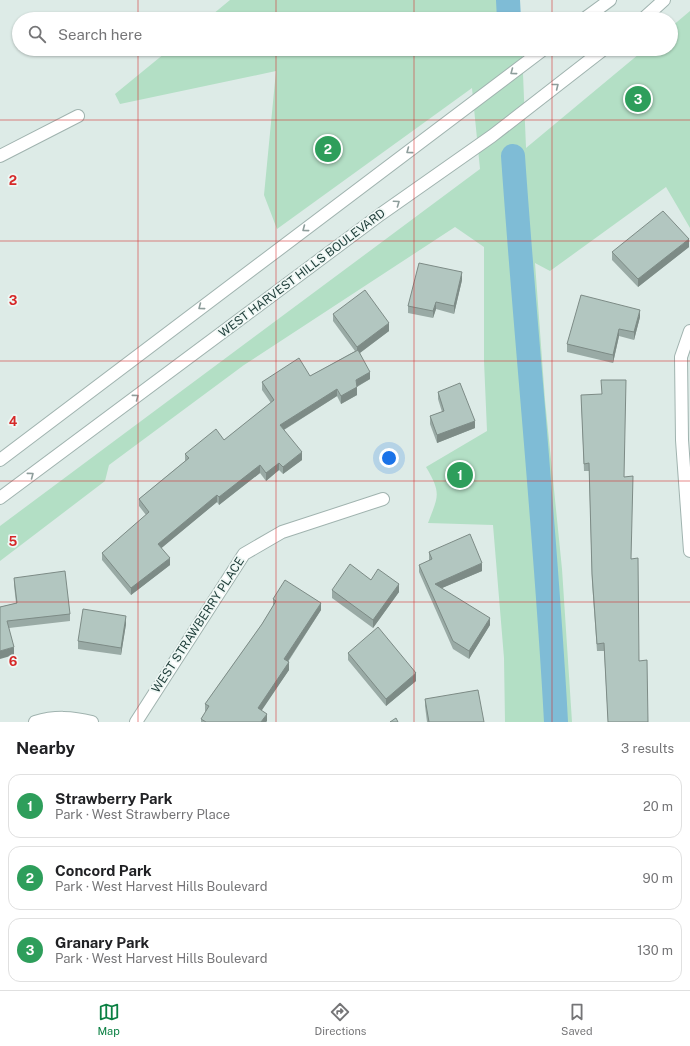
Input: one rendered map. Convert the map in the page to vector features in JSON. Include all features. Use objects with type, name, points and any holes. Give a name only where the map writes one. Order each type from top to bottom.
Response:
[{"type":"street","points":[[594,12],[610,0]]},
{"type":"street","points":[[651,12],[664,0]]},
{"type":"street","points":[[0,460],[535,56]]},
{"type":"street","name":"WEST HARVEST HILLS BOULEVARD","points":[[0,498],[381,214],[492,136],[595,56]]},
{"type":"street","points":[[0,156],[78,116]]},
{"type":"street","points":[[690,331],[681,357],[682,440],[690,551]]},
{"type":"street","name":"WEST STRAWBERRY PLACE","points":[[136,722],[244,554],[261,542],[282,532],[383,499]]},
{"type":"street","points":[[35,722],[58,717],[77,718],[92,722]]},
{"type":"green space","points":[[230,0],[519,0],[520,12],[215,12]]},
{"type":"green space","points":[[690,11],[690,228],[666,187],[550,271],[535,263],[545,400],[562,569],[572,722],[505,722],[504,658],[493,525],[428,523],[437,495],[434,483],[426,467],[487,431],[484,361],[484,247],[455,227],[244,365],[109,465],[105,481],[0,561],[0,526],[480,169],[472,88],[277,229],[264,195],[276,71],[120,104],[115,94],[161,56],[522,56],[526,148],[637,56],[678,56],[678,21]]},
{"type":"building","points":[[663,211],[689,239],[638,279],[612,252]]},
{"type":"building","points":[[419,263],[462,272],[454,306],[436,302],[433,311],[408,306]]},
{"type":"building","points":[[365,290],[389,323],[357,347],[333,314]]},
{"type":"building","points":[[581,295],[640,310],[634,332],[619,329],[613,355],[567,344]]},
{"type":"building","points":[[358,350],[370,372],[356,380],[357,387],[341,396],[337,389],[280,425],[302,452],[283,467],[279,463],[266,473],[260,465],[219,497],[217,495],[158,544],[170,558],[131,588],[102,553],[149,512],[139,499],[189,458],[185,454],[216,429],[224,440],[274,400],[262,382],[299,358],[310,376]]},
{"type":"building","points":[[601,380],[626,380],[624,477],[633,476],[631,559],[638,558],[639,661],[647,660],[648,722],[608,722],[604,643],[597,644],[592,574],[589,463],[584,464],[581,395],[602,394]]},
{"type":"building","points":[[460,383],[475,421],[437,435],[430,416],[444,411],[438,392]]},
{"type":"building","points":[[470,534],[482,563],[435,584],[490,618],[469,651],[453,641],[419,565],[432,559],[429,552]]},
{"type":"building","points":[[350,564],[371,580],[378,569],[399,584],[373,620],[332,590]]},
{"type":"building","points":[[65,571],[70,614],[7,621],[14,647],[0,651],[0,607],[17,603],[14,578]]},
{"type":"building","points":[[285,580],[321,603],[284,659],[289,662],[258,708],[267,714],[261,722],[206,722],[201,719],[209,706],[205,704],[262,624],[276,601],[273,599]]},
{"type":"building","points":[[83,609],[126,616],[121,648],[78,641]]},
{"type":"building","points":[[378,627],[416,673],[386,699],[348,653]]},
{"type":"building","points":[[478,690],[484,722],[429,722],[425,699]]},
{"type":"building","points":[[396,718],[398,722],[390,722]]},
{"type":"waterway","points":[[508,0],[509,12]]},
{"type":"waterway","points":[[513,156],[547,580],[556,722]]},
{"type":"place","name":"Granary Park","points":[[638,99]]},
{"type":"place","name":"Concord Park","points":[[328,149]]},
{"type":"place","name":"Strawberry Park","points":[[460,475]]}]
